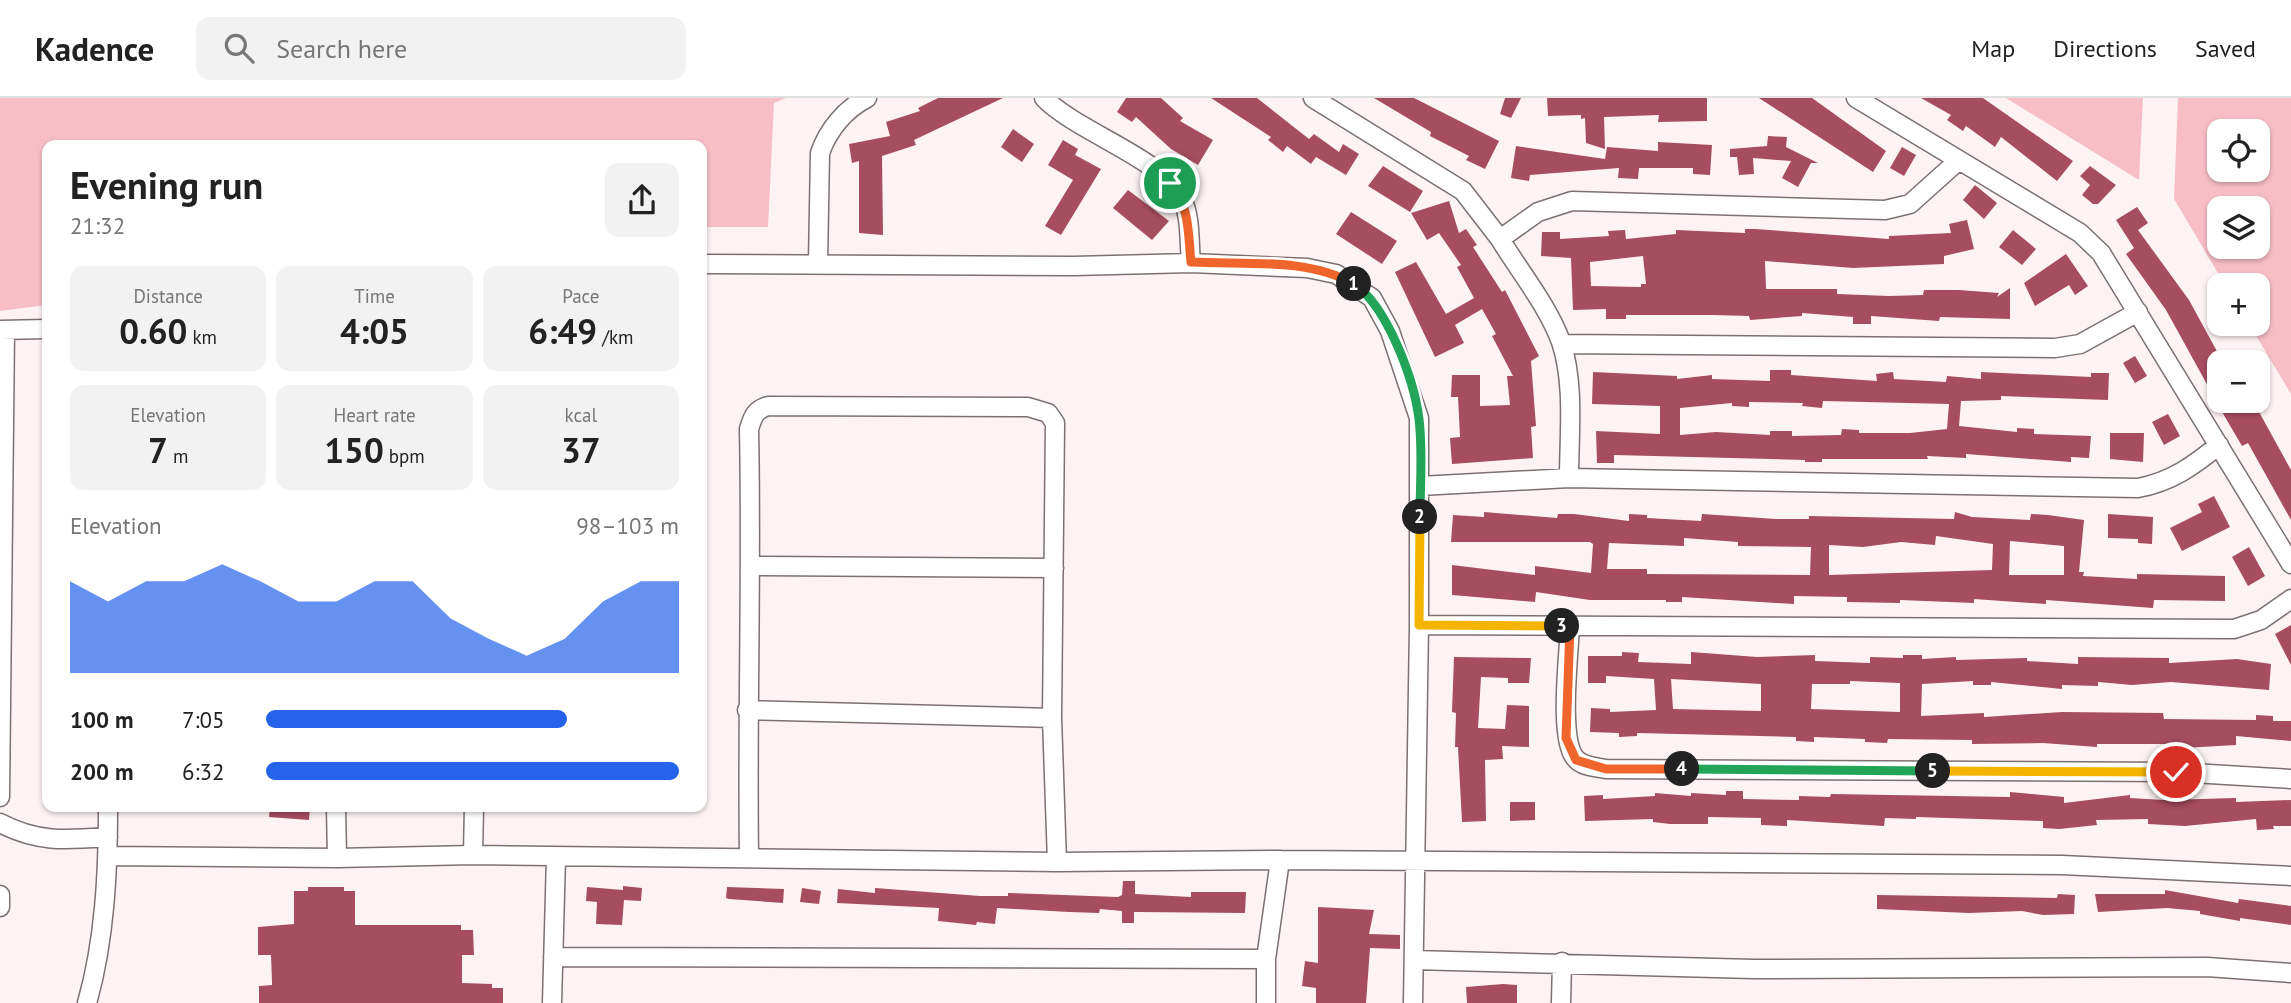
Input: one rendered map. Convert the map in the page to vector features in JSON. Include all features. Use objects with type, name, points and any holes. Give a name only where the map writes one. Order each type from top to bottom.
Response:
[{"type":"street","points":[[818,263],[820,153],[824,142],[844,115],[867,98]]},
{"type":"street","points":[[1044,98],[1062,114],[1149,166],[1182,196],[1187,211],[1191,262]]},
{"type":"street","points":[[1312,98],[1463,191],[1500,239],[1554,326],[1562,344],[1567,379],[1569,478]]},
{"type":"street","points":[[1856,98],[2080,233],[2101,253],[2291,564]]},
{"type":"street","points":[[1500,239],[1538,212],[1572,201],[1885,210],[1910,204],[1959,160]]},
{"type":"street","points":[[707,264],[1074,266],[1191,262],[1307,268],[1336,274],[1372,298],[1390,331],[1419,418],[1419,625],[1413,863],[1413,1003]]},
{"type":"street","points":[[1562,344],[2055,348],[2080,344],[2138,313]]},
{"type":"street","points":[[0,797],[3,330],[42,329]]},
{"type":"street","points":[[749,857],[747,710],[752,566],[749,429],[757,410],[768,406],[1028,407],[1048,413],[1055,423],[1052,718],[1057,862]]},
{"type":"street","points":[[1420,486],[1569,478],[2138,488],[2158,484],[2188,470],[2219,445]]},
{"type":"street","points":[[752,566],[1054,568]]},
{"type":"street","points":[[1419,625],[2234,629],[2261,620],[2291,599]]},
{"type":"street","points":[[1570,626],[1566,738],[1576,760],[1585,765],[1620,769],[2176,772],[2291,779]]},
{"type":"street","points":[[747,710],[1052,718]]},
{"type":"street","points":[[87,1003],[100,938],[108,812]]},
{"type":"street","points":[[336,812],[337,858]]},
{"type":"street","points":[[473,855],[474,812]]},
{"type":"street","points":[[0,823],[24,836],[70,840],[108,837]]},
{"type":"street","points":[[107,856],[337,858],[473,855],[1057,862],[1280,860],[1413,863],[2062,865],[2291,876]]},
{"type":"street","points":[[552,1003],[556,858]]},
{"type":"street","points":[[1266,1003],[1266,959],[1280,860]]},
{"type":"street","points":[[0,895],[0,907]]},
{"type":"street","points":[[553,957],[1266,959]]},
{"type":"street","points":[[1414,960],[1754,968],[2207,967],[2291,973]]},
{"type":"street","points":[[1561,1003],[1562,962]]},
{"type":"shaded area","points":[[0,98],[786,98],[774,103],[768,227],[707,227],[707,140],[42,140],[42,306],[0,311]]},
{"type":"shaded area","points":[[2006,98],[2143,98],[2139,180]]},
{"type":"shaded area","points":[[2178,98],[2291,98],[2291,394],[2270,359],[2270,350],[2265,350],[2256,336],[2270,336],[2270,273],[2218,273],[2210,259],[2270,259],[2270,196],[2207,196],[2207,255],[2174,199]]},
{"type":"building","points":[[938,98],[1003,98],[914,140],[916,145],[882,156],[883,235],[859,233],[859,161],[852,163],[849,144],[890,136],[886,122],[920,111],[918,108]]},
{"type":"building","points":[[1126,98],[1161,98],[1183,118],[1180,121],[1213,140],[1198,165],[1171,149],[1136,117],[1132,122],[1117,112]]},
{"type":"building","points":[[1211,98],[1257,98],[1309,139],[1314,134],[1339,152],[1343,144],[1359,154],[1346,175],[1316,157],[1311,164],[1287,146],[1283,152],[1268,140],[1271,137]]},
{"type":"building","points":[[1374,98],[1414,98],[1499,141],[1485,169],[1466,160],[1469,156],[1430,136],[1431,132]]},
{"type":"building","points":[[1505,98],[1521,98],[1511,118],[1500,114]]},
{"type":"building","points":[[1547,98],[1707,98],[1707,121],[1658,122],[1659,115],[1604,117],[1605,149],[1586,143],[1585,118],[1581,119],[1581,115],[1548,116]]},
{"type":"building","points":[[1759,98],[1812,98],[1886,151],[1873,172]]},
{"type":"building","points":[[1921,98],[1983,98],[2073,161],[2057,181],[2001,137],[1995,147],[1966,126],[1963,131],[1947,120],[1951,115]]},
{"type":"building","points":[[1013,129],[1034,144],[1022,162],[1001,147]]},
{"type":"building","points":[[1768,136],[1787,137],[1786,147],[1818,163],[1811,163],[1798,187],[1782,178],[1791,161],[1753,158],[1754,174],[1739,175],[1737,157],[1730,157],[1730,149],[1767,146]]},
{"type":"building","points":[[1063,140],[1078,149],[1075,155],[1101,169],[1061,235],[1045,226],[1073,180],[1048,165]]},
{"type":"building","points":[[1658,142],[1712,145],[1710,175],[1693,174],[1693,168],[1639,168],[1638,179],[1618,178],[1619,168],[1530,175],[1529,181],[1511,178],[1516,146],[1605,159],[1607,147],[1658,151]]},
{"type":"building","points":[[1902,147],[1916,155],[1904,176],[1890,168]]},
{"type":"building","points":[[1383,166],[1423,191],[1410,212],[1368,186]]},
{"type":"building","points":[[2090,166],[2116,185],[2098,204],[2093,204],[2082,195],[2090,185],[2080,176]]},
{"type":"building","points":[[1975,185],[1997,203],[1984,219],[1963,200]]},
{"type":"building","points":[[1128,190],[1169,221],[1152,240],[1113,208]]},
{"type":"building","points":[[1449,201],[1459,233],[1466,229],[1477,245],[1473,247],[1502,292],[1505,290],[1539,356],[1531,361],[1536,426],[1531,427],[1533,458],[1452,464],[1450,438],[1460,437],[1458,397],[1451,397],[1452,375],[1480,375],[1480,406],[1510,405],[1507,376],[1513,376],[1492,336],[1496,334],[1482,309],[1455,325],[1464,343],[1435,357],[1395,272],[1416,262],[1446,314],[1474,298],[1457,267],[1461,265],[1439,233],[1427,240],[1411,213]]},
{"type":"building","points":[[2137,207],[2148,223],[2138,230],[2189,300],[2216,350],[2207,350],[2207,384],[2166,310],[2126,254],[2134,248],[2116,220]]},
{"type":"building","points":[[1351,212],[1397,241],[1382,264],[1336,234]]},
{"type":"building","points":[[1967,220],[1974,249],[1944,256],[1944,264],[1853,268],[1765,261],[1766,289],[1837,289],[1837,294],[1889,296],[1923,295],[1924,290],[1959,290],[1999,293],[1997,297],[2010,288],[2010,319],[1940,317],[1939,321],[1871,316],[1871,324],[1853,324],[1853,317],[1802,313],[1802,316],[1750,320],[1749,316],[1713,315],[1626,315],[1626,319],[1606,319],[1606,309],[1573,310],[1571,258],[1541,256],[1542,232],[1560,232],[1560,239],[1609,236],[1608,231],[1625,230],[1626,239],[1676,234],[1676,230],[1745,233],[1745,229],[1755,229],[1889,239],[1889,236],[1951,233],[1949,224]],"holes":[[[1643,256],[1646,284],[1641,284],[1641,287],[1591,286],[1590,262]]]},
{"type":"building","points":[[2013,230],[2036,249],[2022,265],[1999,247]]},
{"type":"building","points":[[2066,254],[2088,286],[2075,295],[2069,285],[2035,306],[2024,283]]},
{"type":"building","points":[[2135,356],[2147,376],[2135,383],[2123,363]]},
{"type":"building","points":[[1770,370],[1791,370],[1791,375],[1877,381],[1876,374],[1893,372],[1894,379],[1946,382],[1947,376],[1981,379],[1981,372],[2091,377],[2091,373],[2109,373],[2108,400],[2001,396],[2001,400],[1961,401],[1959,426],[2017,432],[2017,428],[2034,429],[2034,434],[2091,436],[2089,458],[2071,457],[2071,462],[1966,454],[1966,458],[1927,456],[1928,459],[1822,459],[1822,462],[1614,455],[1614,463],[1597,463],[1596,431],[1660,434],[1660,406],[1592,404],[1593,372],[1677,376],[1677,379],[1712,375],[1712,379],[1770,381]],"holes":[[[1823,401],[1949,404],[1947,429],[1910,433],[1859,433],[1859,430],[1842,429],[1841,435],[1792,436],[1792,431],[1770,431],[1770,435],[1716,432],[1680,435],[1680,408],[1732,403],[1732,406],[1749,407],[1749,402],[1803,403],[1802,406],[1822,408]]]},
{"type":"building","points":[[2223,413],[2260,413],[2291,470],[2291,520],[2248,443],[2242,446]]},
{"type":"building","points":[[2168,414],[2180,436],[2164,445],[2152,422]]},
{"type":"building","points":[[2110,433],[2144,433],[2143,462],[2110,459]]},
{"type":"building","points":[[2214,496],[2230,527],[2182,551],[2170,528],[2202,512],[2198,504]]},
{"type":"building","points":[[1484,512],[1557,518],[1558,514],[1574,514],[1629,521],[1629,514],[1647,515],[1647,518],[1701,521],[1702,514],[1776,519],[1809,519],[1809,516],[1954,519],[1955,512],[1972,517],[2030,520],[2031,514],[2048,515],[2084,520],[2079,572],[2084,572],[2083,576],[2137,579],[2137,574],[2225,576],[2225,601],[2154,600],[2153,608],[2046,600],[2046,604],[1974,599],[1974,603],[1900,600],[1900,603],[1847,602],[1847,597],[1794,596],[1794,604],[1682,597],[1682,602],[1666,602],[1590,600],[1536,592],[1535,602],[1452,595],[1452,565],[1535,575],[1535,566],[1591,573],[1593,544],[1590,542],[1451,542],[1453,515],[1484,517]],"holes":[[[1936,536],[1993,544],[1992,570],[1829,575],[1829,545],[1863,547],[1901,542],[1935,545]],[[1684,538],[1738,542],[1738,546],[1811,547],[1810,575],[1647,574],[1647,569],[1607,569],[1609,543],[1684,546]],[[2010,541],[2064,546],[2064,575],[2009,575]]]},
{"type":"building","points":[[2108,514],[2153,517],[2152,544],[2138,543],[2138,539],[2108,538]]},
{"type":"building","points":[[2249,547],[2265,576],[2248,586],[2232,557]]},
{"type":"building","points":[[2291,625],[2291,665],[2275,634]]},
{"type":"building","points":[[1622,652],[1639,653],[1638,662],[1691,664],[1691,652],[1757,657],[1815,655],[1815,661],[1870,663],[1870,657],[1903,658],[1903,655],[1922,655],[1922,659],[1956,657],[1956,660],[2027,658],[2027,661],[2078,664],[2078,657],[2169,658],[2169,663],[2237,659],[2271,664],[2269,690],[2171,682],[2132,685],[2098,682],[2098,686],[2062,685],[2062,689],[1991,682],[1991,685],[1973,685],[1973,681],[1922,684],[1921,716],[1984,713],[1984,717],[2062,712],[2163,713],[2164,719],[2256,720],[2256,715],[2273,716],[2273,721],[2291,721],[2291,741],[2236,736],[2236,745],[2184,748],[2184,744],[2097,744],[2097,747],[2043,743],[1972,744],[1972,740],[1888,739],[1887,743],[1865,742],[1865,739],[1814,737],[1814,742],[1796,741],[1796,737],[1637,733],[1637,736],[1619,737],[1619,733],[1590,732],[1591,708],[1610,709],[1610,712],[1656,710],[1654,679],[1606,676],[1606,683],[1588,683],[1588,656],[1622,656]],"holes":[[[1671,679],[1761,684],[1761,711],[1673,709]],[[1850,681],[1900,683],[1900,712],[1811,709],[1812,684],[1850,684]]]},
{"type":"building","points":[[1454,657],[1531,658],[1529,683],[1508,683],[1508,678],[1481,677],[1478,728],[1505,729],[1507,705],[1529,706],[1529,747],[1502,746],[1503,759],[1485,760],[1486,821],[1462,822],[1458,747],[1455,747],[1456,713],[1452,712]]},
{"type":"building","points":[[1726,791],[1743,791],[1743,799],[1799,800],[1799,796],[1830,797],[1831,794],[2010,797],[2010,792],[2064,797],[2064,803],[2130,795],[2130,798],[2164,800],[2291,800],[2291,826],[2273,826],[2274,829],[2257,830],[2256,819],[2185,826],[2148,824],[2148,819],[2096,820],[2097,825],[2059,829],[2043,828],[2043,821],[1916,817],[1885,818],[1884,826],[1787,820],[1787,826],[1761,825],[1761,818],[1708,817],[1708,824],[1670,824],[1653,822],[1653,819],[1585,821],[1584,796],[1603,795],[1603,799],[1655,796],[1655,793],[1726,795]]},
{"type":"building","points":[[1510,802],[1535,802],[1535,820],[1510,821]]},
{"type":"building","points":[[270,812],[310,812],[309,820],[269,817]]},
{"type":"building","points":[[1123,881],[1135,881],[1135,894],[1191,897],[1191,892],[1246,892],[1245,913],[1134,912],[1134,923],[1122,923],[1122,911],[1100,909],[1099,913],[997,908],[995,924],[977,922],[976,925],[938,921],[939,908],[837,903],[838,889],[875,893],[875,888],[980,896],[1008,896],[1008,893],[1118,897],[1122,895]]},
{"type":"building","points":[[623,886],[642,888],[641,901],[624,900],[622,925],[596,924],[597,902],[586,901],[587,887],[623,890]]},
{"type":"building","points":[[308,887],[344,887],[344,891],[355,891],[355,925],[461,925],[461,930],[473,930],[474,955],[462,955],[462,983],[492,984],[492,988],[503,988],[503,1003],[259,1003],[259,986],[272,985],[272,982],[271,955],[258,955],[258,927],[294,924],[294,891],[308,891]]},
{"type":"building","points":[[727,887],[784,889],[783,903],[729,899],[726,898]]},
{"type":"building","points":[[802,888],[821,891],[819,904],[800,902]]},
{"type":"building","points":[[2165,890],[2238,903],[2239,899],[2291,906],[2291,925],[2240,918],[2240,921],[2200,914],[2200,911],[2167,908],[2098,912],[2095,894],[2165,894]]},
{"type":"building","points":[[2058,894],[2075,895],[2074,914],[1877,909],[1877,895],[2057,898]]},
{"type":"building","points":[[1318,907],[1374,910],[1369,934],[1400,935],[1400,949],[1370,948],[1366,1003],[1316,1003],[1316,988],[1302,986],[1305,961],[1318,963]]},
{"type":"building","points":[[1517,985],[1517,1003],[1467,1003],[1466,987]]},
{"type":"route","points":[[1170,183],[1182,196],[1187,211],[1191,262],[1307,268],[1336,274],[1357,285],[1372,298],[1390,331],[1419,418],[1419,625],[1570,626],[1566,738],[1576,760],[1585,765],[1606,769],[2176,772]]}]
